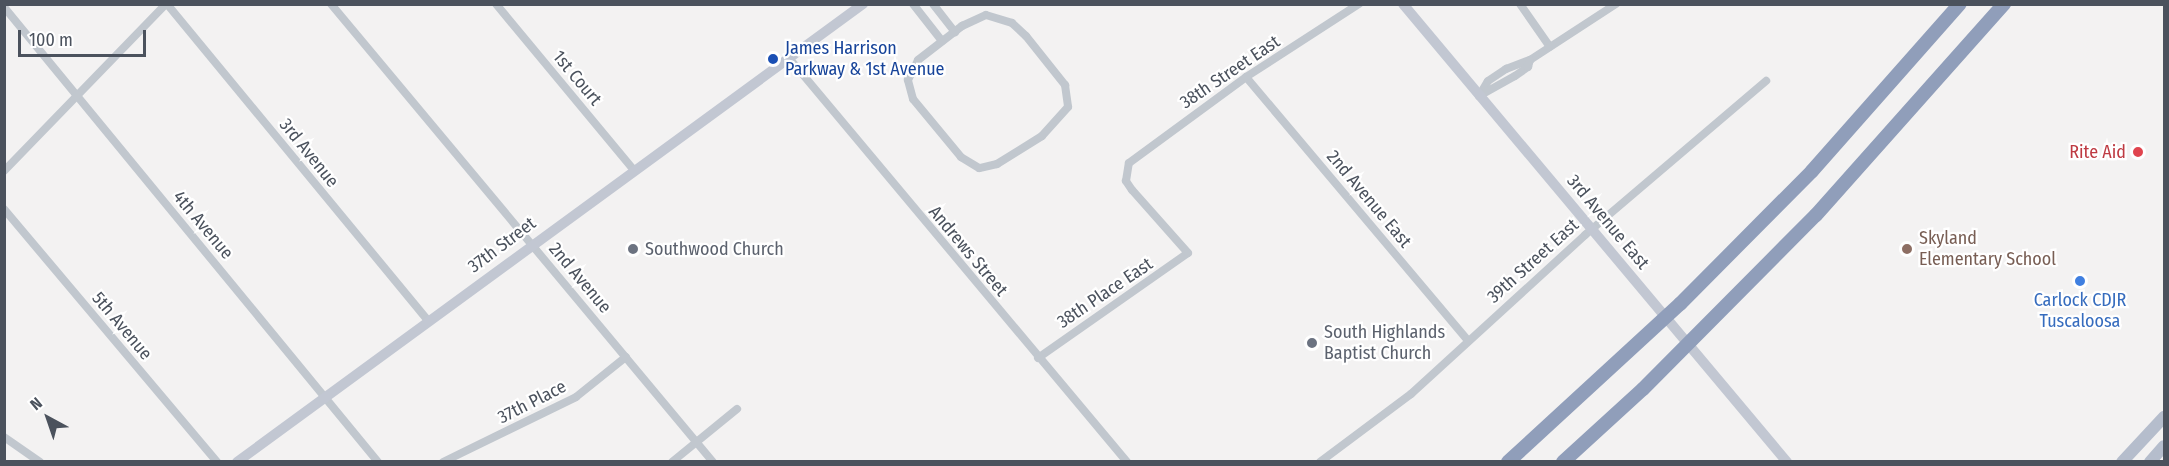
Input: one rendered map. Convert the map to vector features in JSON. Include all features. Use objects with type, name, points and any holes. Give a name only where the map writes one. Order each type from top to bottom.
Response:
[{"type":"highway","points":[[1508,462],[1680,304],[1812,171],[1960,4]]},
{"type":"highway","points":[[1563,462],[1643,389],[1816,215],[2004,5]]},
{"type":"main road","points":[[2121,462],[2164,417]]},
{"type":"main road","points":[[2150,462],[2164,447]]},
{"type":"street","points":[[4,171],[167,4]]},
{"type":"street","name":"3rd Avenue","points":[[167,4],[428,321]]},
{"type":"street","name":"2nd Avenue","points":[[331,4],[713,462]]},
{"type":"street","name":"1st Court","points":[[496,4],[634,170]]},
{"type":"street","name":"37th Street","points":[[237,462],[863,4]]},
{"type":"street","points":[[913,4],[942,41]]},
{"type":"street","points":[[933,4],[954,32]]},
{"type":"street","name":"38th Street East","points":[[1188,253],[1138,198],[1126,182],[1125,172],[1137,156],[1246,77],[1359,4]]},
{"type":"street","name":"3rd Avenue East","points":[[1403,4],[1787,462]]},
{"type":"street","points":[[1520,4],[1550,47]]},
{"type":"street","points":[[1479,96],[1498,74],[1524,59],[1530,60],[1616,4]]},
{"type":"street","name":"4th Avenue","points":[[4,7],[378,462]]},
{"type":"street","points":[[986,15],[1012,23],[1065,85],[1068,107],[1057,123],[997,164],[979,168],[961,157],[914,99],[908,80],[918,60],[942,41],[986,15]]},
{"type":"street","name":"Andrews Street","points":[[789,58],[1127,462]]},
{"type":"street","name":"2nd Avenue East","points":[[1246,77],[1468,341]]},
{"type":"street","name":"39th Street East","points":[[1320,462],[1411,394],[1592,229],[1766,81]]},
{"type":"street","name":"5th Avenue","points":[[4,209],[217,462]]},
{"type":"street","name":"38th Place East","points":[[1038,358],[1188,253]]},
{"type":"street","name":"37th Place","points":[[443,462],[576,397],[626,357]]},
{"type":"street","points":[[672,462],[737,409]]},
{"type":"street","points":[[4,437],[40,462]]},
{"type":"place","name":"James Harrison Parkway & 1st Avenue","points":[[773,59]]},
{"type":"place","name":"Rite Aid","points":[[2138,152]]},
{"type":"place","name":"Southwood Church","points":[[633,249]]},
{"type":"place","name":"Skyland Elementary School","points":[[1907,249]]},
{"type":"place","name":"Carlock CDJR Tuscaloosa","points":[[2080,281]]},
{"type":"place","name":"South Highlands Baptist Church","points":[[1312,343]]}]
